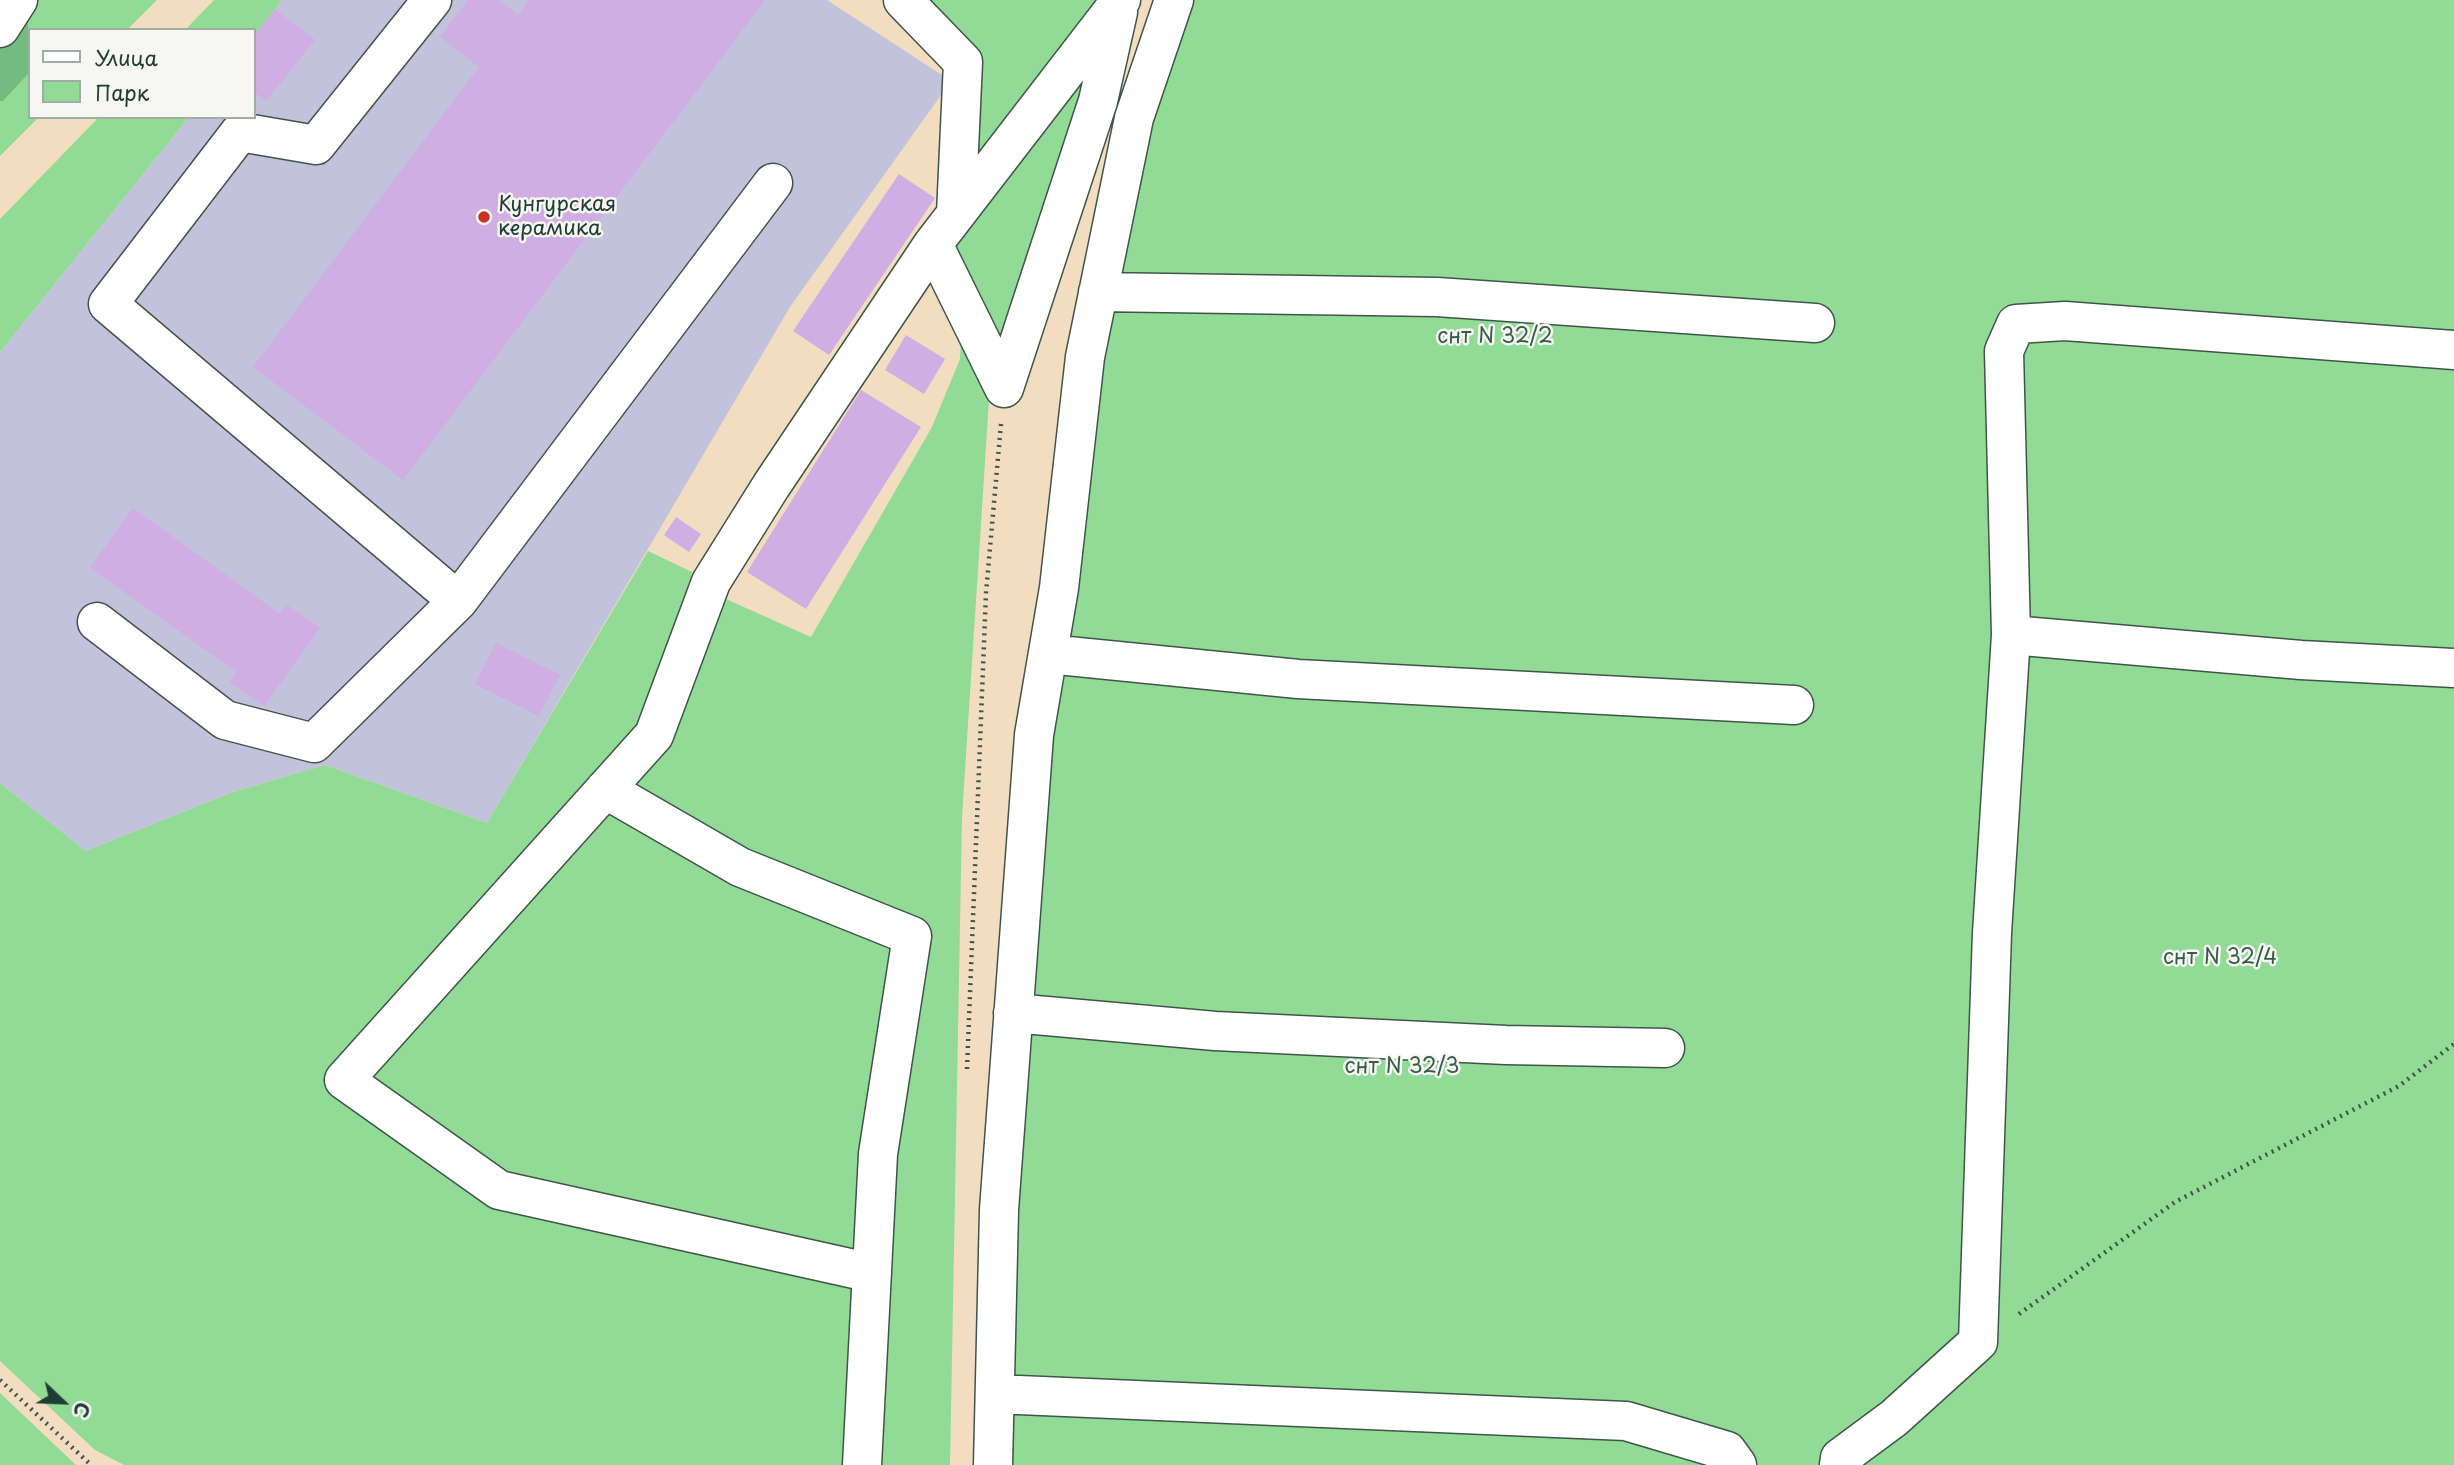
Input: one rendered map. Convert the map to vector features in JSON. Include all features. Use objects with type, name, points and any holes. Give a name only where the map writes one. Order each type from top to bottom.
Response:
[{"type":"lane","points":[[0,28],[18,0]]},
{"type":"lane","points":[[432,0],[316,145],[240,132],[108,304],[458,601]]},
{"type":"lane","points":[[903,0],[963,62],[957,214]]},
{"type":"lane","points":[[872,1273],[499,1190],[344,1080],[654,735],[711,582],[771,485],[933,244],[1121,0],[1098,101],[1004,388]]},
{"type":"lane","points":[[993,1465],[999,1210],[1034,735],[1059,588],[1085,356],[1134,118],[1174,0]]},
{"type":"lane","points":[[97,622],[225,720],[314,743],[458,601],[773,183]]},
{"type":"lane","points":[[933,244],[1004,388]]},
{"type":"lane","points":[[1098,292],[1437,297],[1815,323]]},
{"type":"lane","points":[[1839,1465],[1840,1458],[1894,1418],[1978,1342],[1992,933],[2011,635],[2004,351],[2016,324],[2065,321],[2454,350]]},
{"type":"lane","points":[[2011,635],[2301,660],[2454,668]]},
{"type":"lane","points":[[1048,654],[1298,679],[1794,705]]},
{"type":"lane","points":[[605,789],[740,867],[912,936],[878,1154],[862,1465]]},
{"type":"lane","points":[[1013,1013],[1215,1031],[1506,1045],[1665,1048]]},
{"type":"lane","points":[[995,1394],[1626,1421],[1727,1451],[1737,1465]]},
{"type":"path","points":[[967,1080],[986,593],[1004,388]]},
{"type":"path","points":[[1978,1342],[2175,1202],[2399,1086],[2454,1044]]},
{"type":"path","points":[[0,1380],[91,1465]]},
{"type":"shaded area","points":[[282,0],[827,0],[951,81],[790,307],[487,823],[325,765],[233,792],[86,851],[0,783],[0,352],[187,119],[256,119],[256,33]]},
{"type":"green space","points":[[0,0],[27,0],[28,74],[0,101]]},
{"type":"green space","points":[[27,0],[157,0],[129,28],[28,28]]},
{"type":"green space","points":[[214,0],[282,0],[256,33],[256,28],[187,28]]},
{"type":"green space","points":[[918,0],[1103,0],[974,174],[972,61]]},
{"type":"green space","points":[[1162,0],[2454,0],[2454,1465],[989,1465],[1038,645]]},
{"type":"green space","points":[[1093,55],[998,349],[948,265],[955,231]]},
{"type":"green space","points":[[28,74],[28,119],[37,119],[0,156],[0,101]]},
{"type":"green space","points":[[97,119],[187,119],[0,352],[0,219]]},
{"type":"green space","points":[[961,339],[978,360],[989,400],[962,817],[950,1465],[124,1465],[95,1450],[0,1361],[0,783],[86,851],[233,792],[325,765],[487,823],[648,551],[692,572],[687,599],[719,596],[811,637],[932,427],[960,359]]},
{"type":"green space","points":[[0,1393],[76,1465],[0,1465]]},
{"type":"building","name":"Кунгурская керамика","points":[[468,0],[499,0],[518,15],[529,0],[765,0],[403,480],[253,367],[479,67],[440,37]]},
{"type":"building","points":[[275,9],[315,40],[266,101],[256,94],[256,33]]},
{"type":"building","points":[[899,174],[935,198],[829,355],[793,331]]},
{"type":"building","points":[[906,335],[945,359],[924,394],[885,370]]},
{"type":"building","points":[[861,390],[921,427],[806,609],[747,572]]},
{"type":"building","points":[[133,508],[280,614],[287,605],[320,628],[264,706],[230,682],[237,672],[90,568]]},
{"type":"building","points":[[676,517],[701,534],[689,552],[664,535]]},
{"type":"building","points":[[496,643],[560,675],[539,716],[475,684]]},
{"type":"place","name":"Кунгурская керамика","points":[[484,217]]},
{"type":"park label","name":"снт N 32/2","points":[[1495,337]]},
{"type":"park label","name":"снт N 32/4","points":[[2220,958]]},
{"type":"park label","name":"снт N 32/3","points":[[1402,1067]]}]
